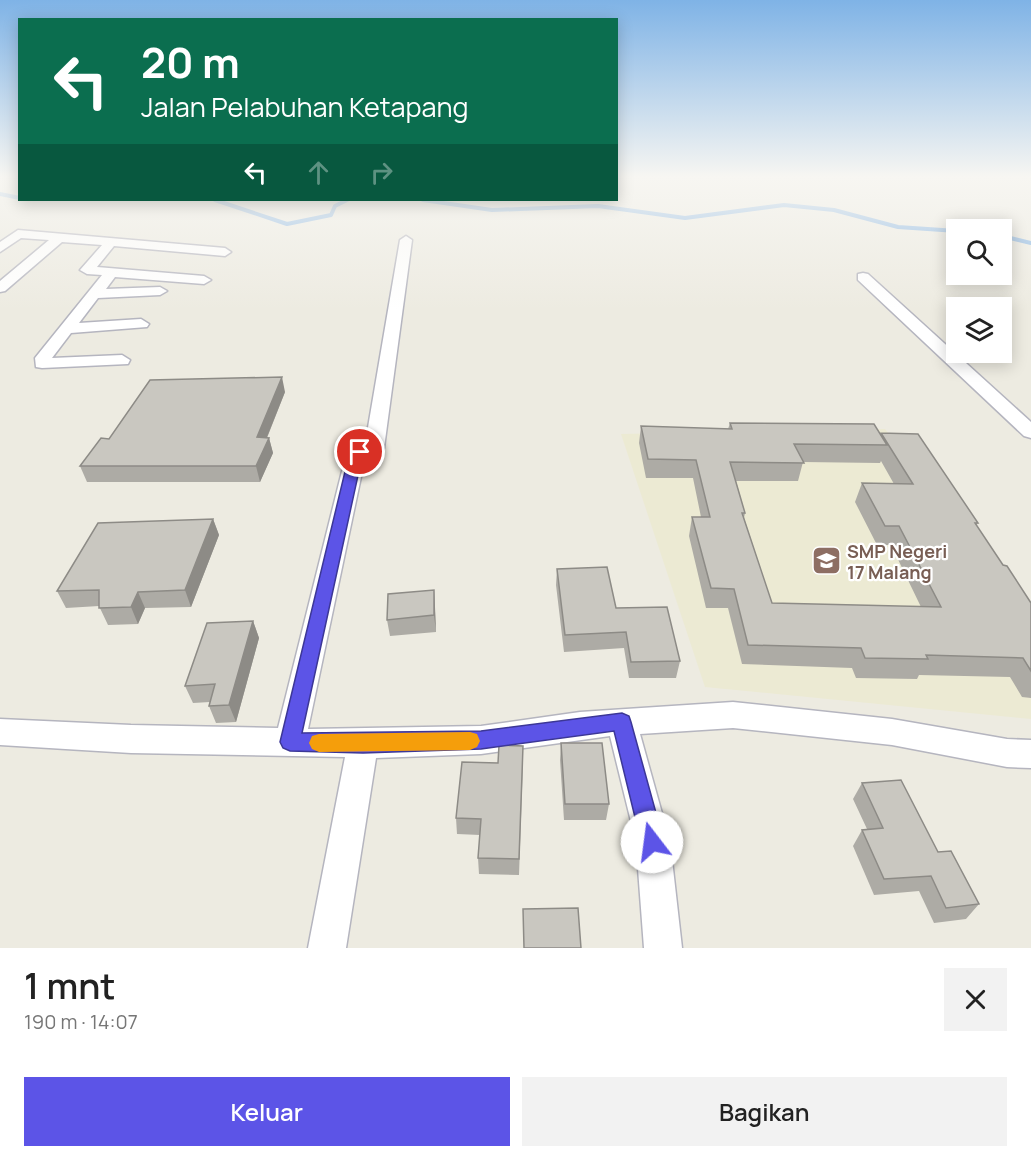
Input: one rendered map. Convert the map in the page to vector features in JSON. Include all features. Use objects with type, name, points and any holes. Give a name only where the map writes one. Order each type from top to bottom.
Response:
[{"type":"street","points":[[0,248],[18,234],[225,252]]},
{"type":"street","points":[[0,288],[59,238]]},
{"type":"street","points":[[290,742],[356,455],[374,448],[405,240]]},
{"type":"street","points":[[111,242],[87,270],[204,280]]},
{"type":"street","points":[[111,273],[43,358],[42,363],[122,360]]},
{"type":"street","points":[[863,277],[1031,432]]},
{"type":"street","points":[[94,294],[160,291]]},
{"type":"street","points":[[66,329],[141,324]]},
{"type":"street","points":[[0,732],[131,739],[363,744],[481,740],[622,722],[733,715],[769,717],[892,732],[1007,753],[1031,754]]},
{"type":"street","points":[[622,722],[652,842],[663,948]]},
{"type":"street","points":[[327,948],[363,744]]},
{"type":"shaded area","name":"SMP Negeri 17 Malang","points":[[885,429],[1031,616],[1031,719],[705,687],[621,434]]},
{"type":"building","points":[[282,377],[257,437],[269,438],[256,466],[80,466],[101,438],[109,439],[150,380]]},
{"type":"building","points":[[730,423],[874,424],[887,445],[794,444],[804,463],[730,462],[745,513],[742,513],[772,603],[941,607],[899,526],[885,526],[862,483],[913,484],[881,433],[918,434],[978,523],[975,523],[1003,565],[1007,566],[1031,603],[1031,671],[1023,658],[926,655],[928,659],[865,658],[861,648],[748,645],[734,589],[711,588],[692,517],[710,517],[696,460],[648,459],[641,426],[732,429]]},
{"type":"building","points":[[213,519],[185,590],[138,592],[131,607],[99,608],[99,590],[57,591],[98,523]]},
{"type":"building","points":[[607,567],[616,608],[667,607],[680,661],[631,662],[626,632],[565,635],[557,569]]},
{"type":"building","points":[[434,590],[434,615],[387,620],[388,594]]},
{"type":"building","points":[[253,621],[229,705],[209,706],[215,684],[185,686],[207,623]]},
{"type":"building","points":[[561,743],[602,743],[609,804],[565,804]]},
{"type":"building","points":[[499,745],[523,746],[519,859],[478,858],[481,819],[456,818],[462,762],[498,763]]},
{"type":"building","points":[[901,780],[938,852],[951,851],[979,904],[946,908],[931,876],[884,879],[862,830],[883,828],[862,783]]},
{"type":"building","points":[[578,908],[581,948],[524,948],[523,909]]},
{"type":"waterway","points":[[279,221],[287,224],[300,221]]},
{"type":"waterway","points":[[876,221],[898,227],[946,230]]},
{"type":"waterway","points":[[1012,238],[1031,243]]},
{"type":"slow traffic","points":[[319,743],[470,741]]},
{"type":"place","name":"SMP Negeri 17 Malang","points":[[826,561]]},
{"type":"route","points":[[360,452],[356,455],[290,742],[363,744],[481,740],[580,725],[622,722],[652,842]]}]
